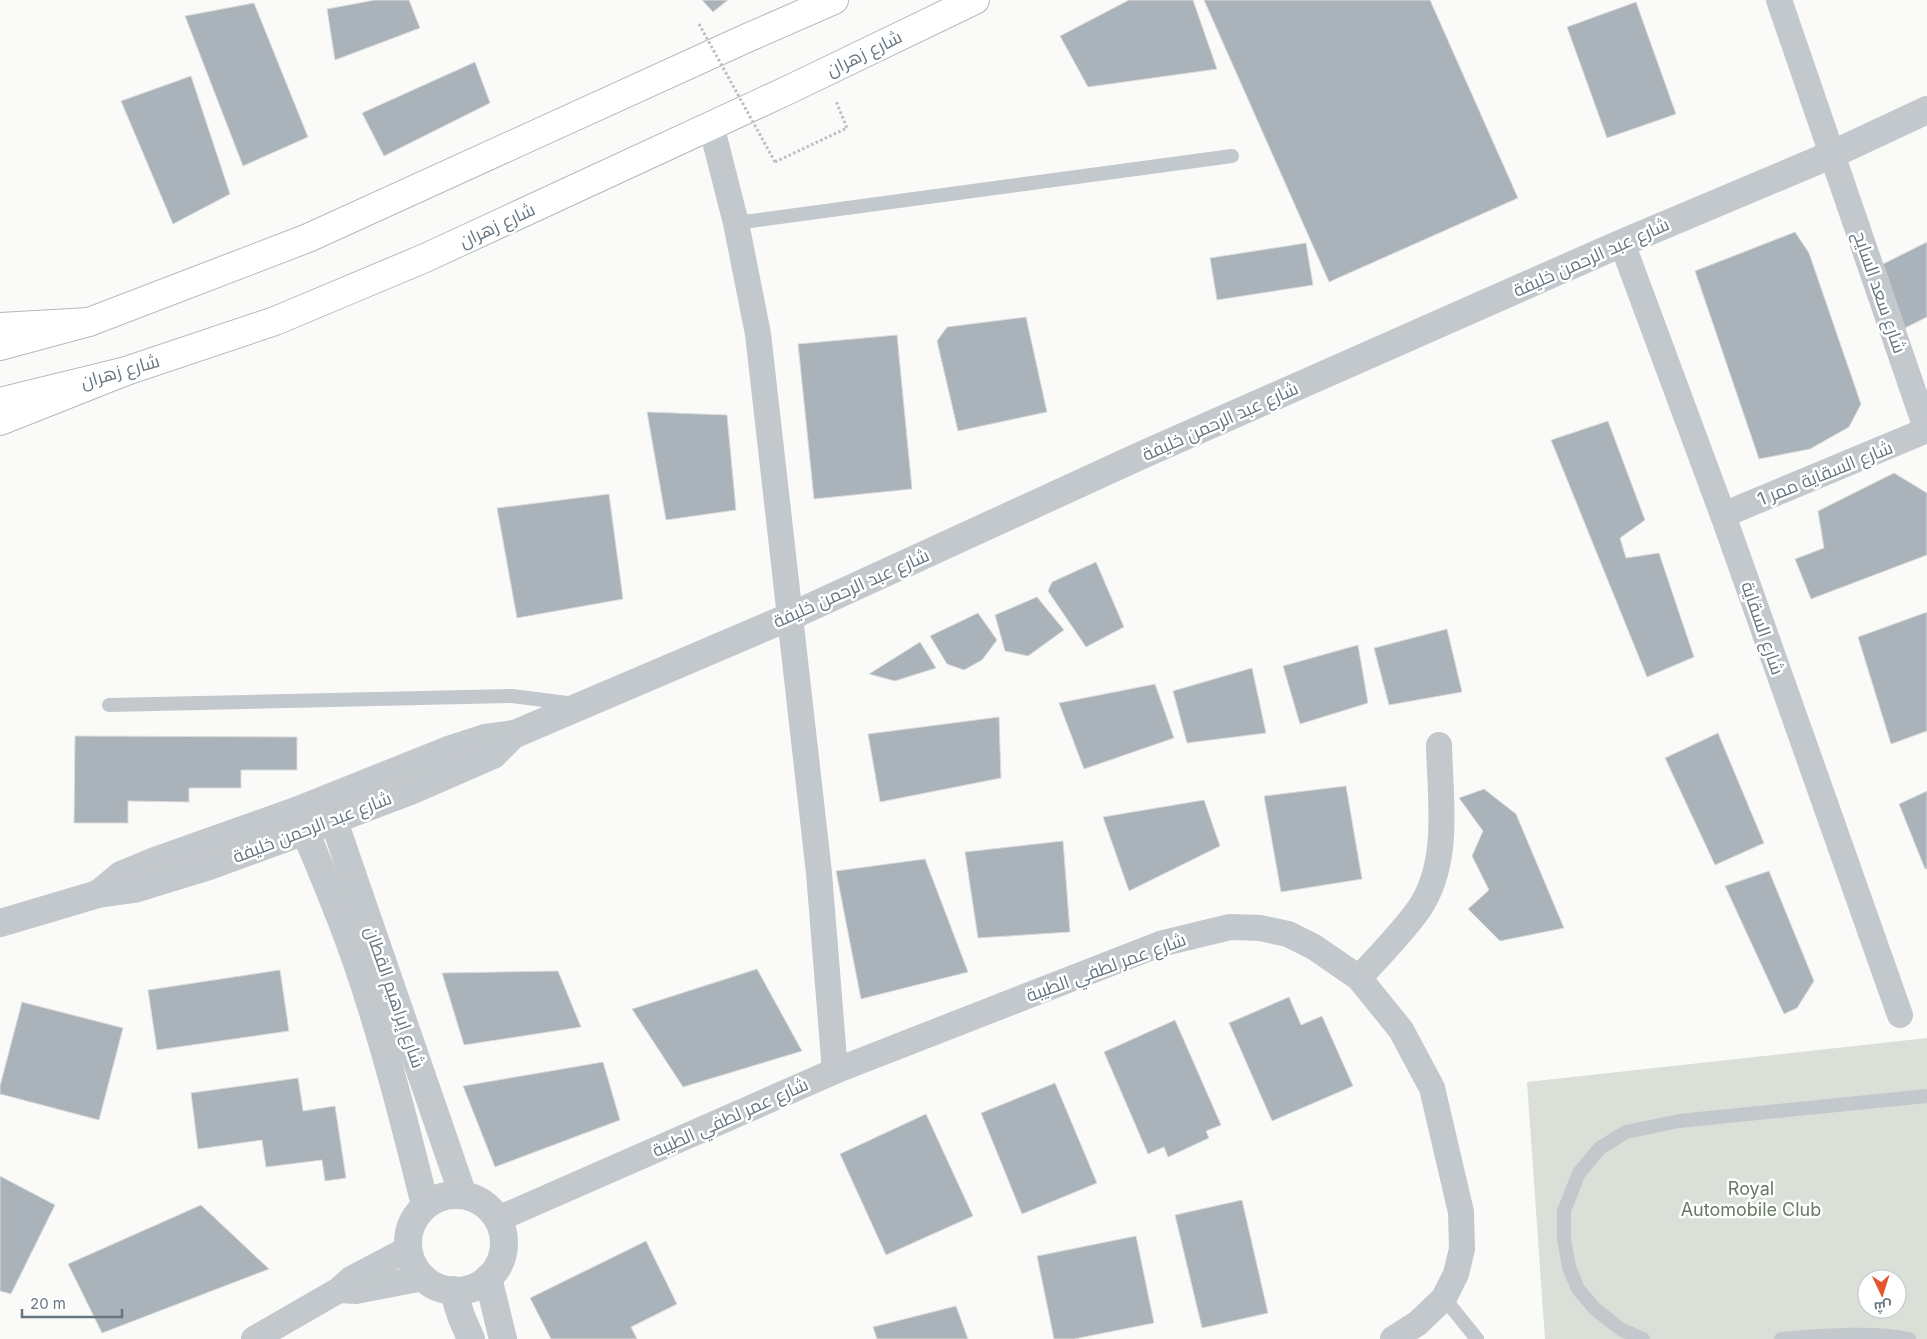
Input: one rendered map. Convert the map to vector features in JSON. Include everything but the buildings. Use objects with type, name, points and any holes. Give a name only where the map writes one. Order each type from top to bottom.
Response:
[{"type":"main road","points":[[0,346],[89,322],[308,238],[834,0]]},
{"type":"main road","name":"شارع زهران","points":[[0,402],[126,372],[275,321],[425,258],[975,0]]},
{"type":"main road","points":[[0,327],[89,322]]},
{"type":"main road","points":[[0,421],[126,372]]},
{"type":"street","name":"شارع سعد السايح","points":[[1780,0],[1927,431]]},
{"type":"street","name":"شارع عبد الرحمن خليفة","points":[[0,923],[98,894],[121,875],[154,861],[301,821],[329,810],[413,790],[493,754],[514,734],[789,617],[1142,455],[1622,243],[1833,154],[1927,110]]},
{"type":"street","points":[[711,125],[736,223],[758,334],[819,873],[835,1072]]},
{"type":"street","name":"شارع السقاية","points":[[1622,243],[1723,515],[1900,1015]]},
{"type":"street","name":"شارع السقاية ممر 1","points":[[1723,515],[1927,431]]},
{"type":"street","points":[[1359,978],[1419,909],[1430,888],[1439,864],[1441,847],[1439,745]]},
{"type":"street","name":"شارع إبراهيم القطان","points":[[329,810],[463,1195]]},
{"type":"street","name":"شارع إبراهيم القطان","points":[[301,821],[337,907],[357,963],[386,1058],[426,1205]]},
{"type":"street","name":"شارع عمر لطفي الطيبة","points":[[498,1219],[835,1072],[1160,944],[1216,930],[1260,928],[1288,934],[1314,947],[1359,978],[1401,1030],[1432,1088],[1460,1212],[1462,1249],[1456,1274],[1444,1298],[1418,1323],[1394,1339]]},
{"type":"street","points":[[463,1195],[477,1200],[489,1208],[498,1219],[504,1243],[502,1256],[497,1268],[488,1278],[472,1287],[453,1290],[437,1287],[423,1278],[413,1265],[408,1249],[408,1233],[414,1217],[426,1205],[443,1196],[463,1195]]},
{"type":"street","points":[[254,1339],[339,1290],[351,1279],[408,1249]]},
{"type":"street","points":[[339,1290],[356,1291],[423,1278]]},
{"type":"street","points":[[488,1278],[503,1339]]},
{"type":"street","points":[[453,1290],[461,1316],[472,1339]]},
{"type":"lane","points":[[736,223],[1232,156]]},
{"type":"lane","points":[[109,705],[512,696],[581,704]]},
{"type":"lane","points":[[1643,1339],[1622,1330],[1595,1309],[1578,1288],[1569,1267],[1564,1239],[1564,1211],[1579,1173],[1600,1148],[1626,1132],[1679,1121],[1927,1096]]},
{"type":"lane","points":[[1444,1298],[1477,1339]]},
{"type":"lane","points":[[1781,1339],[1832,1336],[1895,1336],[1909,1339]]},
{"type":"path","points":[[699,24],[775,162],[847,128]]},
{"type":"green space","name":"Royal Automobile Club","points":[[1927,1038],[1927,1339],[1545,1339],[1527,1082]]}]
